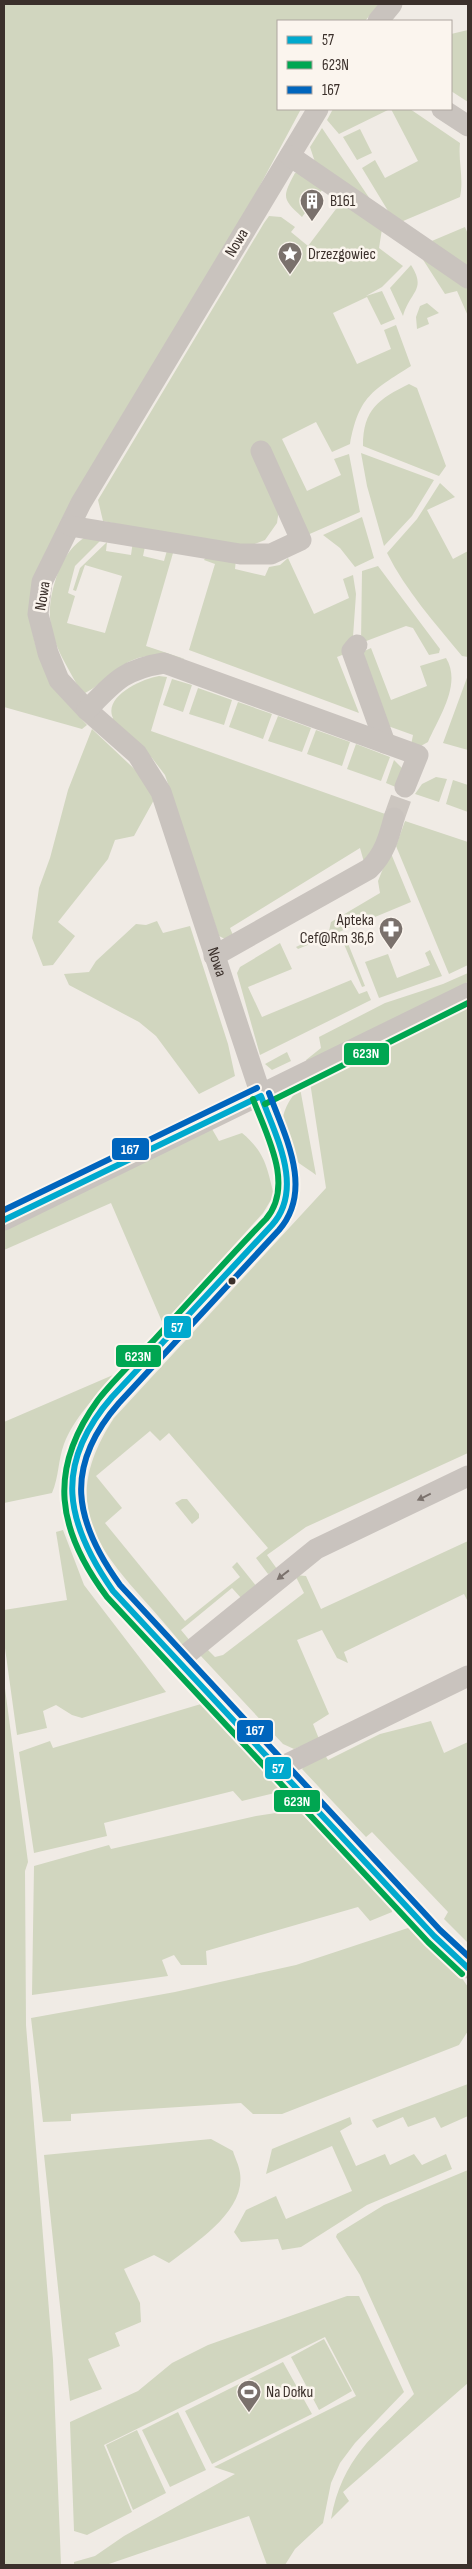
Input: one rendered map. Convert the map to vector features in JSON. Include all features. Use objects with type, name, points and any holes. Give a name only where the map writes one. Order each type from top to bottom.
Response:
[{"type":"street","points":[[379,20],[392,4]]},
{"type":"street","name":"Nowa","points":[[317,110],[81,502],[42,582],[38,614],[48,653],[59,680],[87,710],[137,754],[161,792],[285,1167],[289,1187],[284,1208],[264,1234],[106,1405],[78,1453],[72,1475],[71,1492],[74,1516],[94,1566],[113,1591],[177,1662],[434,1936],[468,1968]]},
{"type":"street","points":[[444,110],[468,126]]},
{"type":"street","points":[[290,156],[468,278]]},
{"type":"street","points":[[70,526],[240,554],[271,554],[301,540],[261,451]]},
{"type":"street","points":[[357,645],[352,651],[385,743]]},
{"type":"street","points":[[87,710],[111,685],[139,667],[164,663],[418,755],[406,787]]},
{"type":"street","points":[[214,956],[369,869],[378,860],[385,846],[394,818]]},
{"type":"street","points":[[4,1220],[261,1096],[468,993]]},
{"type":"street","points":[[177,1662],[316,1549],[468,1476]]},
{"type":"street","points":[[277,1769],[468,1676]]},
{"type":"green space","points":[[4,4],[379,4],[366,20],[277,20],[277,110],[300,110],[30,615],[37,649],[48,675],[87,725],[82,729],[4,707]]},
{"type":"green space","points":[[468,30],[468,102],[452,92],[452,34]]},
{"type":"green space","points":[[332,110],[388,110],[339,134],[327,120]]},
{"type":"green space","points":[[392,110],[411,110],[460,143],[460,197],[396,224],[362,168],[375,160],[385,178],[418,161]]},
{"type":"green space","points":[[322,128],[372,202],[316,165],[310,147]]},
{"type":"green space","points":[[360,129],[372,153],[357,160],[343,137]]},
{"type":"green space","points":[[295,173],[301,173],[325,186],[302,217],[291,206],[286,197],[288,187]]},
{"type":"green space","points":[[348,202],[382,229],[379,248],[403,266],[382,287],[366,296],[382,291],[395,319],[381,325],[367,297],[333,313],[357,364],[391,349],[384,330],[396,325],[411,366],[386,382],[369,396],[358,415],[350,444],[332,452],[316,422],[282,439],[307,491],[341,475],[334,459],[349,454],[360,512],[305,536],[279,509],[277,523],[265,540],[241,549],[103,521],[98,500],[269,216],[281,217],[295,227],[291,232],[308,246],[336,209]]},
{"type":"green space","points":[[465,227],[468,234],[468,273],[427,243]]},
{"type":"green space","points":[[420,255],[468,288],[468,316],[457,291],[445,294]]},
{"type":"green space","points":[[411,265],[416,273],[417,286],[403,316],[390,288]]},
{"type":"green space","points":[[427,303],[439,313],[427,318],[429,324],[417,329],[416,317],[420,306]]},
{"type":"green space","points":[[409,384],[417,388],[446,466],[439,476],[363,446],[366,423],[375,407],[381,400]]},
{"type":"green space","points":[[361,453],[434,480],[412,516],[384,546],[367,486]]},
{"type":"green space","points":[[440,483],[455,497],[427,510],[453,559],[468,551],[468,657],[462,656],[422,606],[403,580],[387,553],[417,519]]},
{"type":"green space","points":[[362,517],[374,558],[355,567],[340,548],[323,535]]},
{"type":"green space","points":[[87,536],[101,540],[75,566],[68,593],[75,596],[67,623],[105,633],[122,576],[85,565],[76,591],[73,590],[80,568],[107,542],[106,551],[131,555],[133,541],[146,542],[143,556],[164,561],[168,547],[173,553],[146,646],[185,659],[163,656],[137,658],[85,693],[79,688],[52,633],[50,606],[58,572],[63,561],[73,547]]},
{"type":"green space","points":[[208,554],[236,559],[235,569],[265,576],[269,567],[280,565],[288,558],[314,614],[349,598],[343,579],[353,575],[356,594],[352,651],[337,657],[359,713],[189,650],[215,564],[204,560]]},
{"type":"green space","points":[[378,566],[440,649],[439,653],[429,655],[413,628],[406,626],[361,643],[362,571]]},
{"type":"green space","points":[[371,648],[391,700],[427,686],[420,666],[446,658],[450,668],[451,679],[447,700],[428,742],[419,747],[411,745],[413,735],[388,726],[360,653]]},
{"type":"green space","points":[[468,675],[468,750],[443,743]]},
{"type":"green space","points":[[159,676],[167,677],[151,731],[388,815],[379,844],[364,862],[360,848],[230,928],[235,940],[227,940],[219,936],[165,775],[152,758],[111,721],[113,718],[111,710],[118,696],[134,685]]},
{"type":"green space","points":[[172,679],[192,685],[183,712],[163,705]]},
{"type":"green space","points":[[198,688],[232,700],[224,725],[189,714]]},
{"type":"green space","points":[[238,702],[272,714],[263,739],[229,727]]},
{"type":"green space","points":[[278,716],[311,728],[302,752],[268,741]]},
{"type":"green space","points":[[92,729],[145,779],[155,798],[134,836],[115,840],[108,859],[58,922],[75,936],[53,965],[43,966],[32,938],[39,888],[50,858],[68,790]]},
{"type":"green space","points":[[316,730],[350,742],[342,766],[307,754]]},
{"type":"green space","points":[[356,744],[390,757],[381,781],[347,769]]},
{"type":"green space","points":[[394,760],[402,768],[398,788],[386,783]]},
{"type":"green space","points":[[436,777],[447,779],[439,802],[415,794],[422,784]]},
{"type":"green space","points":[[453,780],[468,785],[468,812],[446,804]]},
{"type":"green space","points":[[405,821],[468,842],[468,965],[449,974],[396,846]]},
{"type":"green space","points":[[390,851],[411,902],[298,949],[296,947],[329,931],[331,922],[380,893],[378,881]]},
{"type":"green space","points":[[157,921],[163,933],[190,926],[228,1044],[235,1076],[199,1094],[156,1036],[139,1022],[69,985],[64,974],[89,972],[96,961],[136,924],[146,925]]},
{"type":"green space","points":[[345,936],[365,986],[362,987],[341,937]]},
{"type":"green space","points":[[280,943],[292,969],[248,987],[262,1017],[351,980],[359,994],[367,991],[371,1000],[260,1055],[237,973],[240,967]]},
{"type":"green space","points":[[430,950],[442,976],[379,998],[365,962],[388,954],[397,978],[430,965],[425,953]]},
{"type":"green space","points":[[468,973],[468,982],[307,1063],[306,1060],[321,1048],[319,1037],[385,1003],[443,984]]},
{"type":"green space","points":[[468,1004],[468,1453],[306,1527],[267,1555],[277,1569],[268,1574],[256,1558],[268,1548],[169,1433],[160,1441],[150,1431],[96,1476],[122,1508],[105,1523],[185,1621],[240,1577],[232,1567],[237,1562],[257,1587],[242,1599],[232,1588],[181,1630],[191,1642],[184,1647],[117,1568],[100,1543],[90,1516],[87,1488],[94,1455],[114,1418],[326,1188],[310,1082]]},
{"type":"green space","points":[[287,1052],[291,1061],[272,1070],[265,1064]]},
{"type":"green space","points":[[300,1088],[316,1175],[288,1153],[283,1140],[283,1116],[289,1101]]},
{"type":"green space","points":[[212,1129],[219,1141],[242,1133],[250,1140],[264,1161],[274,1195],[263,1213],[163,1324],[111,1203],[4,1250],[4,1230]]},
{"type":"green space","points":[[113,1375],[68,1434],[62,1450],[52,1493],[4,1503],[4,1422]]},
{"type":"green space","points":[[182,1499],[187,1499],[199,1514],[199,1518],[192,1524],[175,1503]]},
{"type":"green space","points":[[63,1530],[84,1585],[166,1692],[82,1718],[72,1715],[56,1705],[43,1711],[47,1728],[17,1735],[4,1641],[4,1610],[67,1600],[56,1532]]},
{"type":"green space","points":[[468,1541],[468,1602],[464,1594],[344,1652],[348,1663],[337,1658],[322,1630],[297,1640],[329,1714],[313,1724],[319,1739],[294,1749],[283,1744],[199,1654],[206,1648],[215,1657],[223,1655],[304,1593],[295,1575],[306,1576],[321,1609]]},
{"type":"green space","points":[[4,1681],[28,1862],[25,1871],[26,2025],[53,2360],[61,2565],[4,2565]]},
{"type":"green space","points":[[201,1704],[283,1791],[242,1801],[233,1791],[104,1823],[107,1836],[34,1853],[19,1752],[50,1741],[53,1748]]},
{"type":"green space","points":[[431,1721],[444,1753],[468,1742],[468,1943],[444,1919],[448,1912],[372,1832],[366,1837],[302,1769],[307,1763],[325,1755],[328,1760],[380,1734]]},
{"type":"green space","points":[[302,1809],[391,1897],[392,1912],[370,1921],[358,1907],[206,1951],[207,1965],[181,1965],[174,1955],[162,1960],[168,1976],[32,1995],[34,1866],[109,1845],[111,1849],[256,1816]]},
{"type":"green space","points":[[417,1925],[447,1956],[468,1987],[468,2031],[459,2045],[282,2114],[253,2114],[241,2103],[71,2114],[71,2121],[43,2122],[31,2018],[175,1992],[296,1965]]},
{"type":"green space","points":[[468,2084],[468,2116],[441,2128],[435,2117],[408,2127],[403,2117],[377,2128],[372,2120]]},
{"type":"green space","points":[[350,2117],[352,2124],[340,2131],[356,2166],[385,2154],[390,2165],[414,2154],[422,2165],[446,2154],[452,2169],[367,2205],[301,2247],[282,2250],[278,2239],[241,2242],[234,2232],[246,2210],[276,2196],[286,2219],[352,2191],[332,2146],[266,2174],[272,2149]]},
{"type":"green space","points":[[211,2139],[233,2151],[240,2173],[240,2187],[235,2200],[217,2225],[169,2263],[154,2255],[124,2269],[140,2303],[141,2322],[115,2333],[120,2346],[88,2359],[102,2389],[70,2401],[44,2155]]},
{"type":"green space","points":[[468,2170],[468,2383],[343,2492],[349,2501],[331,2519],[336,2498],[352,2464],[373,2436],[414,2394],[360,2275],[336,2237],[337,2234],[384,2205]]},
{"type":"green space","points":[[347,2296],[359,2296],[404,2392],[355,2443],[340,2463],[331,2483],[323,2523],[295,2549],[285,2565],[267,2565],[249,2516],[106,2565],[74,2565],[74,2562],[95,2556],[124,2536],[235,2474],[214,2467],[356,2396],[325,2337],[104,2445],[132,2512],[87,2535],[74,2531],[70,2422],[138,2391],[172,2363],[208,2345]]},
{"type":"green space","points":[[324,2339],[352,2391],[319,2410],[291,2357]]},
{"type":"green space","name":"Na Dołku","points":[[283,2362],[312,2414],[212,2464],[185,2411]]},
{"type":"green space","points":[[178,2412],[206,2470],[170,2487],[142,2430]]},
{"type":"green space","points":[[137,2430],[166,2493],[133,2510],[106,2445]]},
{"type":"tunnel","points":[[394,818],[405,787]]},
{"type":"transit line","name":"623N","points":[[265,1104],[468,1003]]},
{"type":"transit line","name":"167","points":[[4,1210],[257,1088]]},
{"type":"transit line","name":"167","points":[[269,1093],[293,1163],[295,1180],[294,1198],[289,1214],[279,1230],[119,1403],[101,1427],[89,1449],[83,1472],[81,1494],[85,1516],[93,1539],[104,1561],[120,1585],[440,1930],[468,1956]]},
{"type":"transit line","name":"57","points":[[261,1096],[284,1161],[287,1178],[286,1195],[282,1210],[272,1225],[112,1397],[93,1422],[81,1446],[74,1470],[72,1494],[76,1517],[84,1541],[113,1591],[434,1936],[468,1968]]},
{"type":"transit line","name":"57","points":[[4,1220],[261,1096]]},
{"type":"transit line","name":"623N","points":[[253,1099],[275,1159],[278,1191],[274,1206],[266,1219],[155,1339],[118,1376],[98,1400],[82,1426],[71,1451],[65,1475],[65,1500],[69,1524],[77,1548],[107,1597],[428,1942],[462,1974]]},
{"type":"place","name":"B161","points":[[312,222]]},
{"type":"place","name":"Drzezgowiec","points":[[290,275]]},
{"type":"place","name":"Apteka Cef@Rm 36,6","points":[[391,950]]},
{"type":"place","name":"Na Dołku","points":[[249,2413]]}]
